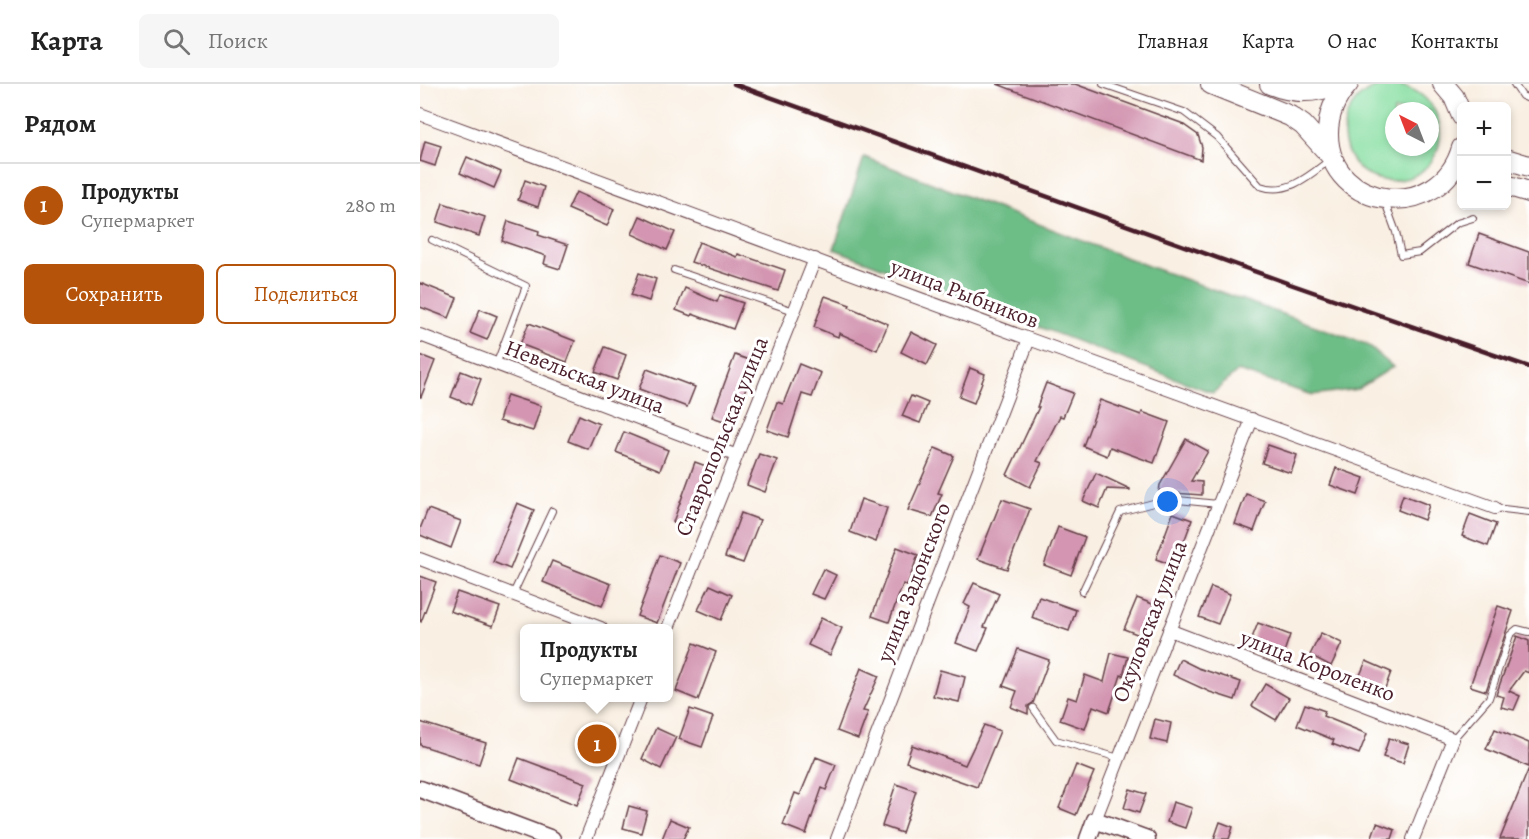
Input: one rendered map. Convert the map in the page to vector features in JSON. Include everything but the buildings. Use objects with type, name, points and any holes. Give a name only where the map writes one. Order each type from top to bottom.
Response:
[{"type":"main road","points":[[1211,84],[1290,116],[1303,125],[1333,158]]},
{"type":"main road","points":[[1270,84],[1301,93],[1315,92],[1339,84]]},
{"type":"main road","points":[[1348,84],[1332,107],[1328,124],[1328,141],[1333,158],[1342,175],[1351,183],[1361,191],[1384,199],[1413,198],[1438,185],[1457,180]]},
{"type":"main road","points":[[1450,88],[1457,106]]},
{"type":"main road","points":[[1438,185],[1451,171],[1458,156]]},
{"type":"main road","points":[[1511,161],[1529,166]]},
{"type":"main road","points":[[1511,187],[1529,192]]},
{"type":"street","name":"улица Рыбников","points":[[420,114],[1029,339],[1496,508]]},
{"type":"street","name":"Ставропольская улица","points":[[670,624],[815,259]]},
{"type":"street","name":"Невельская улица","points":[[420,335],[735,455]]},
{"type":"street","name":"улица Задонского","points":[[837,839],[1029,339]]},
{"type":"street","name":"Окуловская улица","points":[[1088,839],[1252,419]]},
{"type":"street","points":[[420,559],[591,624]]},
{"type":"street","name":"улица Короленко","points":[[1169,630],[1453,739]]},
{"type":"street","points":[[586,839],[639,702]]},
{"type":"street","points":[[1413,839],[1453,739]]},
{"type":"street","points":[[420,789],[552,839]]},
{"type":"street","points":[[1095,820],[1147,839]]},
{"type":"lane","points":[[1103,84],[1184,112],[1217,137],[1260,186],[1268,189],[1283,189],[1305,178],[1333,158]]},
{"type":"lane","points":[[1514,84],[1522,96],[1529,99]]},
{"type":"lane","points":[[1384,199],[1396,232],[1401,255],[1420,252],[1456,223],[1473,218]]},
{"type":"lane","points":[[432,240],[526,286],[496,365]]},
{"type":"lane","points":[[674,270],[794,311]]},
{"type":"lane","points":[[1082,592],[1120,512],[1168,499],[1218,504]]},
{"type":"lane","points":[[1496,508],[1529,512]]},
{"type":"lane","points":[[512,594],[552,511]]},
{"type":"lane","points":[[1453,739],[1489,698],[1510,635],[1516,629],[1529,632]]},
{"type":"lane","points":[[1033,708],[1056,740],[1119,758]]},
{"type":"green space","points":[[1385,84],[1408,88],[1425,98],[1428,102],[1385,102],[1385,156],[1434,156],[1431,161],[1418,173],[1399,180],[1378,179],[1362,171],[1351,158],[1345,142],[1345,124],[1351,107],[1364,93]]},
{"type":"green space","points":[[864,157],[1148,266],[1366,344],[1393,367],[1358,389],[1312,395],[1238,371],[1213,393],[834,249]]},
{"type":"railway","points":[[734,84],[1290,284],[1529,367]]},
{"type":"place","name":"Продукты","points":[[597,744]]}]
